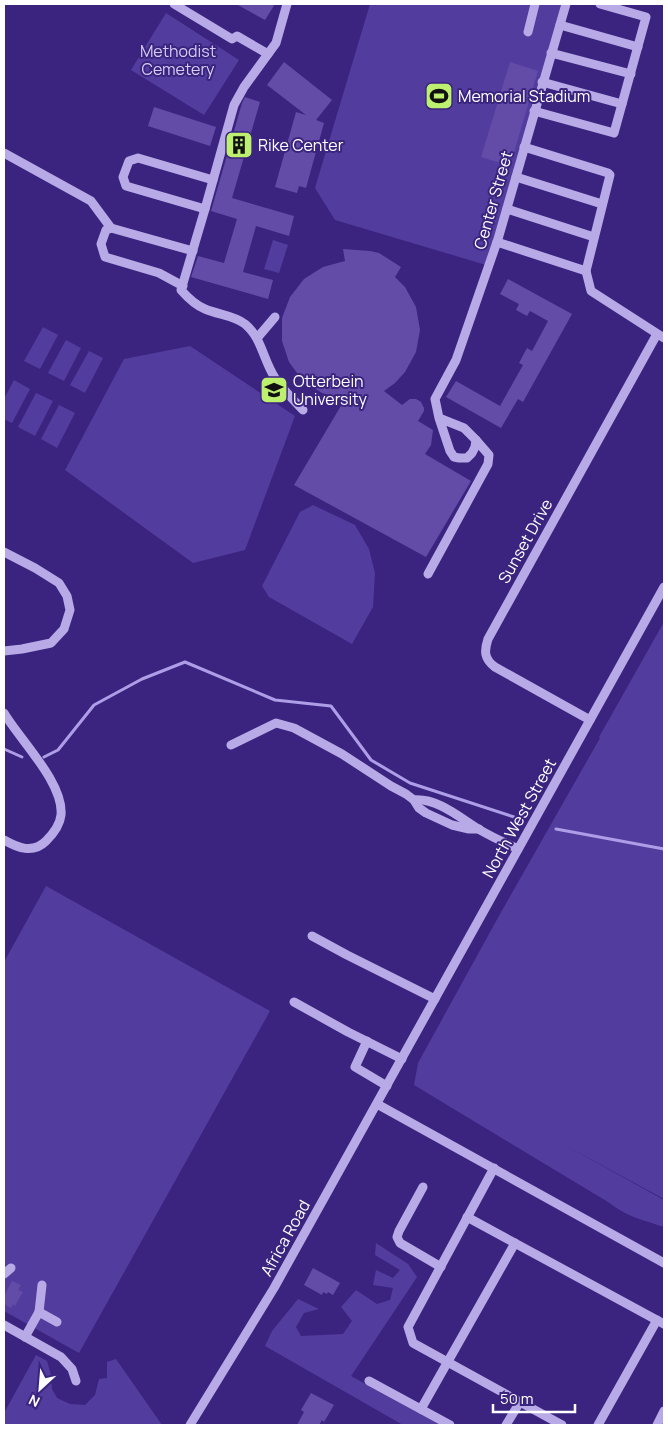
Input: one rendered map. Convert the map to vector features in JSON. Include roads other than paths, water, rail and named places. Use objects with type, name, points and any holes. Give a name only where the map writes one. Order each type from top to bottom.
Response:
[{"type":"street","points":[[174,4],[232,39],[237,36],[268,54]]},
{"type":"street","points":[[287,4],[276,43],[244,87],[234,105],[182,290],[189,299],[204,309],[229,315],[245,324],[258,337],[267,364],[275,378],[303,410]]},
{"type":"street","points":[[528,32],[535,4]]},
{"type":"street","name":"Center Street","points":[[439,418],[435,399],[456,360],[497,242],[566,4]]},
{"type":"street","points":[[534,111],[614,133],[646,17],[600,4]]},
{"type":"street","points":[[560,25],[638,47]]},
{"type":"street","points":[[551,53],[630,74]]},
{"type":"street","points":[[542,82],[622,104]]},
{"type":"street","points":[[524,147],[608,173],[610,177],[586,271],[591,292],[661,336]]},
{"type":"street","points":[[4,153],[91,201],[111,228],[193,251]]},
{"type":"street","points":[[206,209],[126,186],[123,177],[129,161],[138,158],[213,180]]},
{"type":"street","points":[[516,177],[602,204]]},
{"type":"street","points":[[507,209],[594,237]]},
{"type":"street","points":[[111,228],[106,230],[101,244],[105,257],[159,273],[183,286]]},
{"type":"street","points":[[497,242],[586,271]]},
{"type":"street","points":[[258,337],[275,317]]},
{"type":"street","name":"Sunset Drive","points":[[590,720],[495,667],[487,659],[484,649],[661,336]]},
{"type":"street","points":[[439,418],[450,451],[454,457],[467,458],[472,453],[476,440]]},
{"type":"street","points":[[428,574],[488,464],[490,455],[464,428],[439,418]]},
{"type":"street","points":[[4,552],[59,583],[67,596],[70,610],[64,629],[51,643],[4,651]]},
{"type":"street","name":"North West Street","points":[[401,1061],[664,587]]},
{"type":"street","points":[[4,713],[46,771],[56,789],[61,815],[57,827],[42,845],[23,849],[4,840]]},
{"type":"street","points":[[231,745],[276,723],[294,728],[342,754],[414,800],[422,800],[438,805],[518,849]]},
{"type":"street","points":[[312,936],[435,999]]},
{"type":"street","points":[[294,1002],[401,1061]]},
{"type":"street","points":[[367,1041],[355,1067],[387,1086]]},
{"type":"street","name":"Africa Road","points":[[190,1425],[274,1288],[401,1061]]},
{"type":"street","points":[[377,1104],[664,1263]]},
{"type":"street","points":[[494,1168],[408,1327],[414,1343],[562,1425]]},
{"type":"street","points":[[423,1187],[397,1237],[400,1244],[440,1267]]},
{"type":"street","points":[[468,1217],[660,1322],[598,1425]]},
{"type":"street","points":[[421,1409],[515,1243]]},
{"type":"street","points":[[25,1337],[39,1312],[42,1285]]},
{"type":"street","points":[[39,1312],[57,1322]]},
{"type":"street","points":[[4,1325],[61,1357],[72,1369],[76,1381]]},
{"type":"street","points":[[369,1381],[450,1425]]},
{"type":"street","points":[[506,1425],[520,1402]]},
{"type":"street","points":[[657,1425],[664,1411]]},
{"type":"waterway","points":[[44,757],[58,750],[94,705],[142,679],[185,662],[275,700],[331,706],[371,760],[410,783],[514,817]]},
{"type":"waterway","points":[[4,749],[22,757]]},
{"type":"waterway","points":[[556,829],[664,849]]},
{"type":"place","name":"Memorial Stadium","points":[[439,96]]},
{"type":"place","name":"Rike Center","points":[[239,145]]},
{"type":"place","name":"Otterbein University","points":[[274,390]]},
{"type":"park label","name":"Methodist Cemetery","points":[[178,60]]}]
